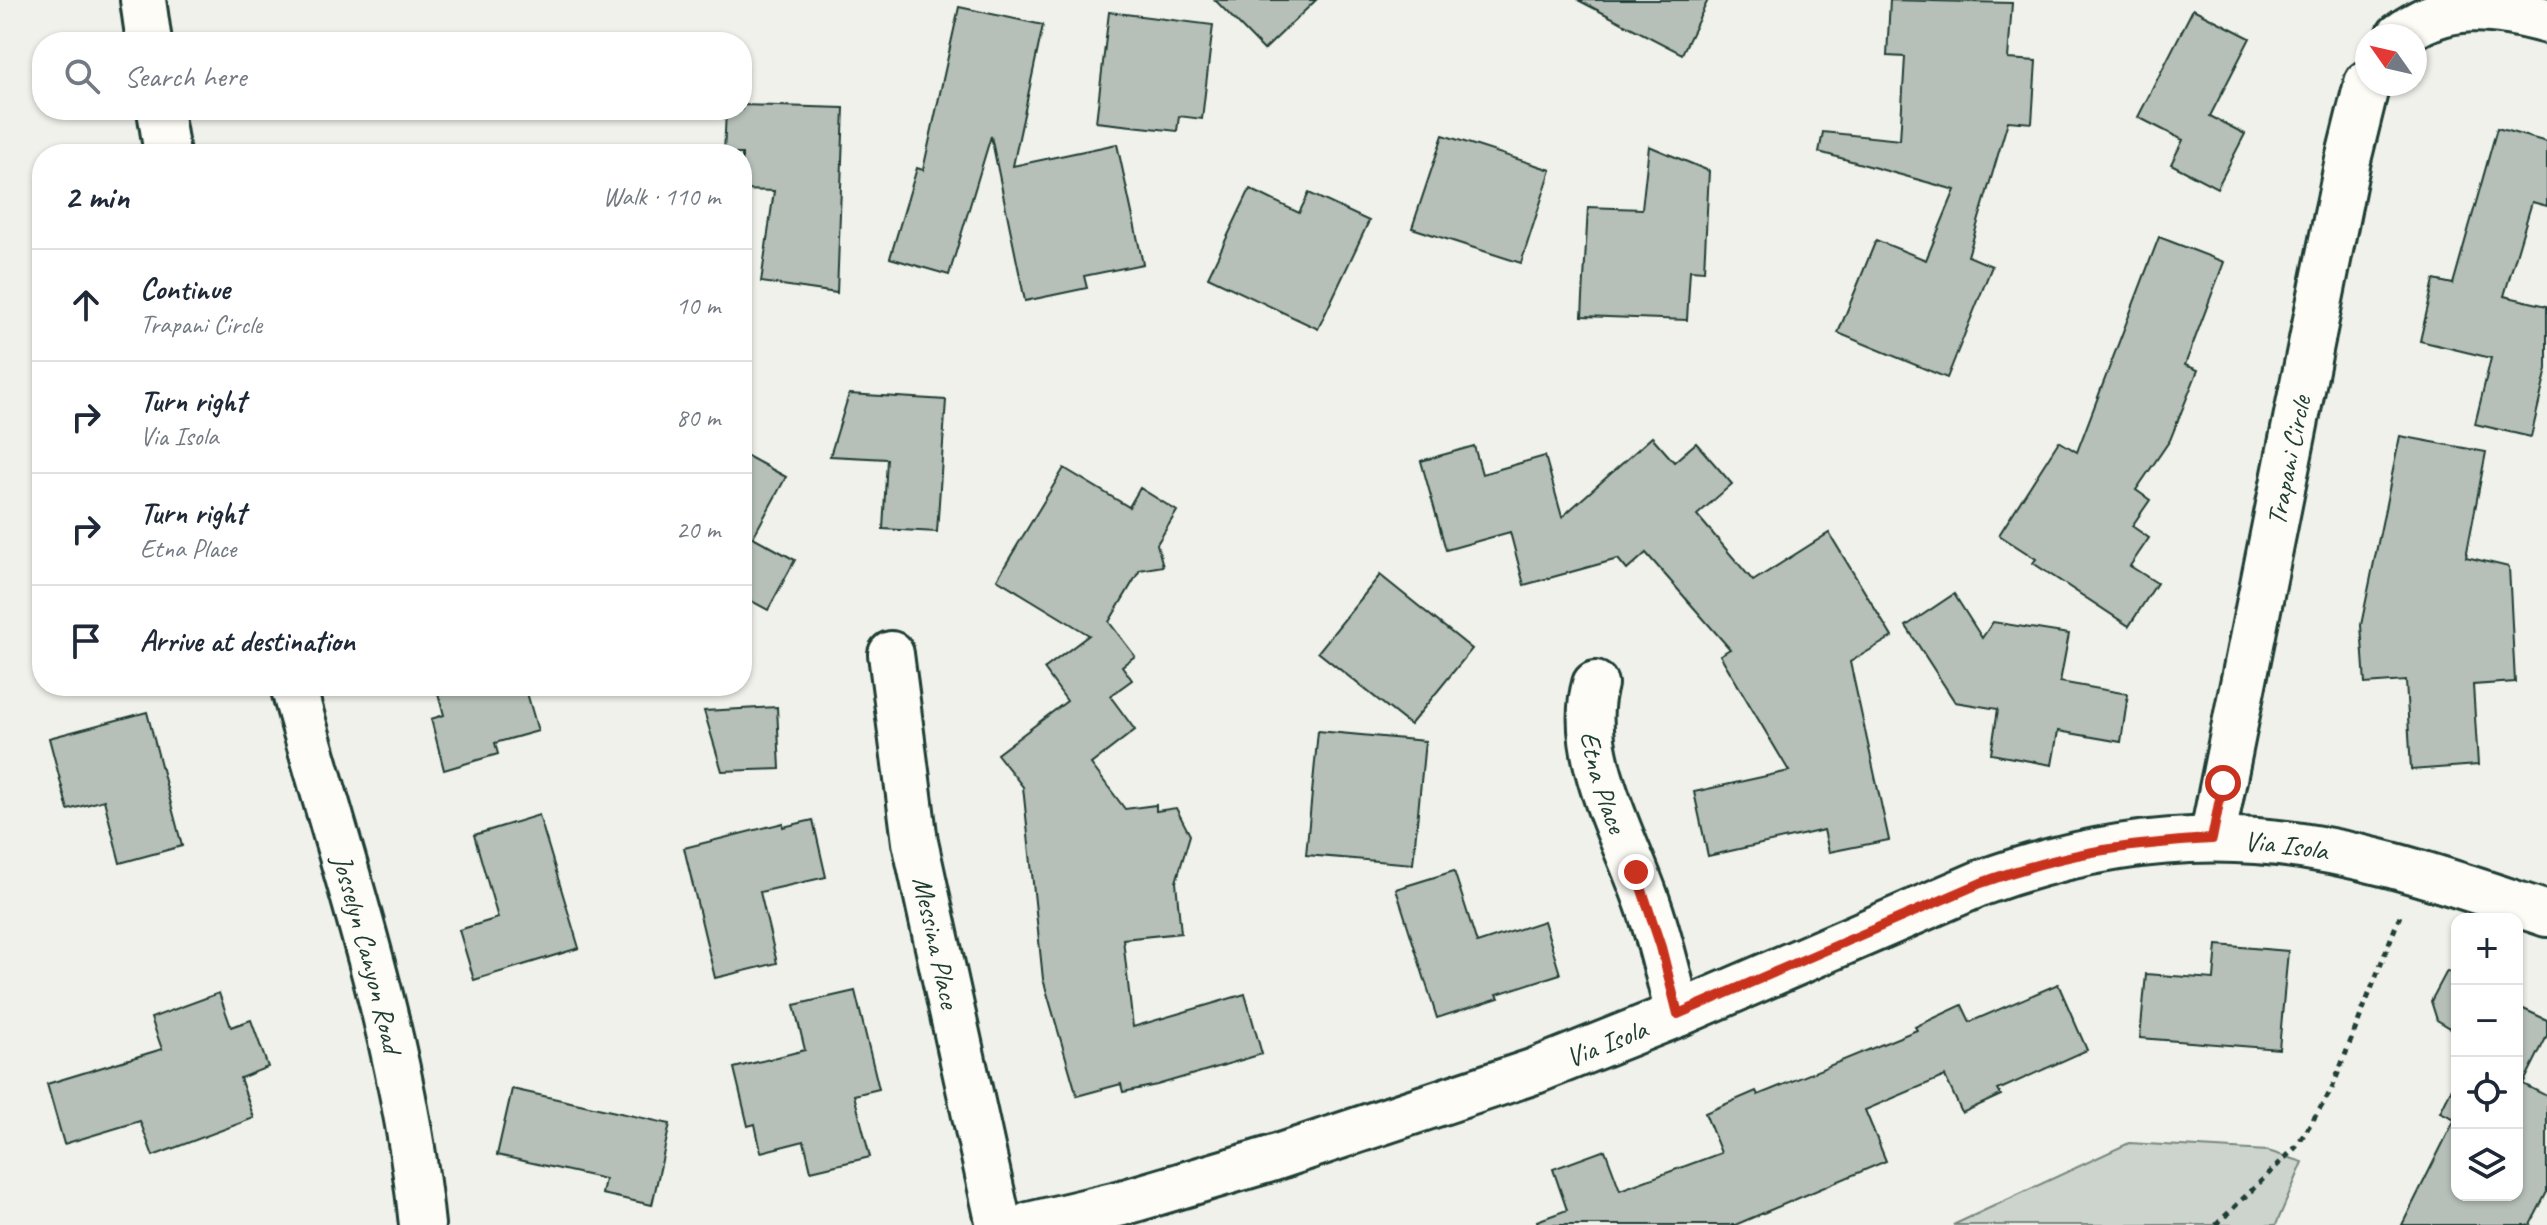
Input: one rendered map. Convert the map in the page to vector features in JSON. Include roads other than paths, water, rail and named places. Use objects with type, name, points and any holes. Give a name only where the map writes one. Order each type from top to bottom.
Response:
[{"type":"street","points":[[143,0],[148,32]]},
{"type":"street","points":[[2414,24],[2457,8],[2484,7],[2547,21]]},
{"type":"street","name":"Trapani Circle","points":[[2212,839],[2348,160],[2364,96]]},
{"type":"street","points":[[162,120],[165,144]]},
{"type":"street","name":"Messina Place","points":[[891,654],[915,842],[999,1225]]},
{"type":"street","name":"Etna Place","points":[[1595,684],[1589,718],[1591,738],[1610,802],[1649,906],[1678,1014]]},
{"type":"street","name":"Josselyn Canyon Road","points":[[296,696],[383,1008],[416,1168],[422,1225]]},
{"type":"street","name":"Via Isola","points":[[1029,1225],[1122,1203],[1271,1159],[1535,1071],[1678,1014],[1981,883],[2026,867],[2110,847],[2212,839],[2259,841],[2352,856],[2462,886],[2547,914]]}]
